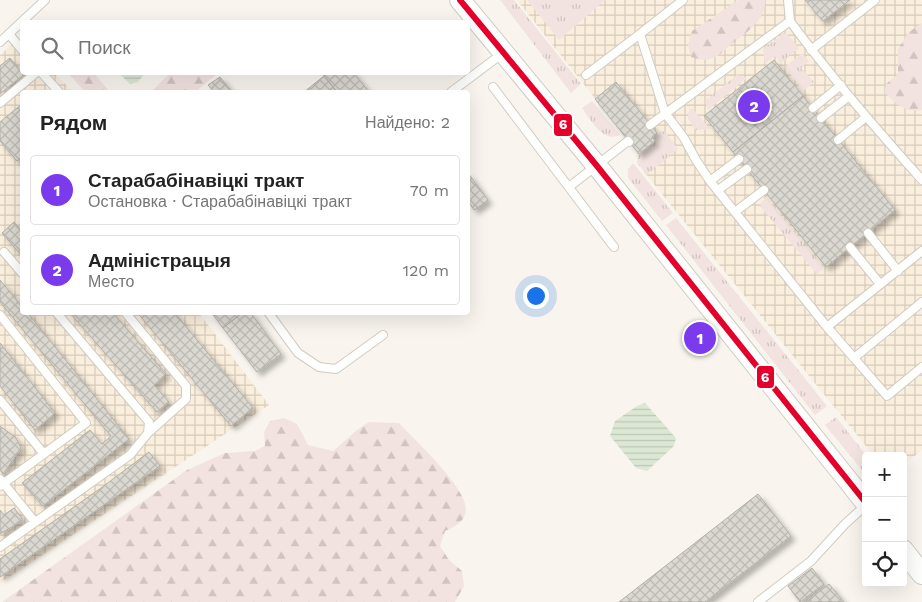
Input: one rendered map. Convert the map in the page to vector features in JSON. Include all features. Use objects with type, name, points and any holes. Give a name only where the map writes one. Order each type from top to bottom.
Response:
[{"type":"street","points":[[460,0],[597,166],[862,499]]},
{"type":"street","points":[[907,555],[922,574]]},
{"type":"lane","points":[[23,20],[45,0]]},
{"type":"lane","points":[[586,75],[683,0]]},
{"type":"lane","points":[[788,0],[790,21],[811,50],[866,117],[922,180]]},
{"type":"lane","points":[[811,50],[875,0]]},
{"type":"lane","points":[[650,126],[790,21]]},
{"type":"lane","points":[[20,23],[3,39],[20,49]]},
{"type":"lane","points":[[640,34],[665,114],[684,138],[710,181],[827,327],[887,396],[922,367]]},
{"type":"lane","points":[[454,90],[504,53]]},
{"type":"lane","points":[[0,103],[33,75]]},
{"type":"lane","points":[[44,75],[57,90]]},
{"type":"lane","points":[[813,108],[841,86]]},
{"type":"lane","points":[[493,87],[614,247]]},
{"type":"lane","points":[[821,118],[849,96]]},
{"type":"lane","points":[[838,140],[866,117]]},
{"type":"lane","points":[[569,187],[629,142]]},
{"type":"lane","points":[[710,181],[739,159]]},
{"type":"lane","points":[[718,190],[747,170]]},
{"type":"lane","points":[[734,212],[764,190]]},
{"type":"lane","points":[[868,232],[898,271]]},
{"type":"lane","points":[[850,248],[880,284]]},
{"type":"lane","points":[[827,327],[922,251]]},
{"type":"lane","points":[[4,252],[20,271]]},
{"type":"lane","points":[[854,358],[922,302]]},
{"type":"lane","points":[[0,315],[86,423],[1,483],[35,522]]},
{"type":"lane","points":[[59,315],[149,422],[148,433]]},
{"type":"lane","points":[[0,548],[130,455],[148,433],[186,399],[186,386],[127,315]]},
{"type":"lane","points":[[270,315],[298,354],[319,367],[336,370],[383,335]]},
{"type":"lane","points":[[0,400],[44,454]]},
{"type":"lane","points":[[758,602],[811,560],[862,508]]},
{"type":"shaded area","points":[[517,0],[922,0],[922,450],[907,462],[907,452],[871,452],[636,162],[639,154]]},
{"type":"shaded area","points":[[20,38],[20,75],[56,75],[71,90],[20,90],[20,315],[201,315],[269,405],[0,583],[0,55]]},
{"type":"shaded area","points":[[121,75],[143,75],[138,82],[130,84]]},
{"type":"shaded area","points":[[645,403],[676,438],[674,446],[647,471],[636,468],[610,436],[615,421],[637,406]]},
{"type":"green space","points":[[500,0],[514,0],[581,84],[571,93]]},
{"type":"green space","points":[[527,0],[605,0],[559,40]]},
{"type":"green space","points":[[738,0],[765,0],[765,7],[754,26],[717,56],[706,60],[691,57],[688,45],[692,31]]},
{"type":"green space","points":[[922,23],[922,110],[916,111],[906,109],[897,104],[885,93],[886,84],[898,74],[898,49],[909,32]]},
{"type":"green space","points":[[784,33],[799,48],[781,63],[775,56],[765,64],[763,49]]},
{"type":"green space","points":[[802,53],[809,61],[801,68],[814,82],[803,91],[785,67]]},
{"type":"green space","points":[[70,75],[96,75],[108,90],[83,90]]},
{"type":"green space","points":[[168,75],[216,75],[197,90],[153,90]]},
{"type":"green space","points":[[737,75],[747,78],[708,110],[705,101]]},
{"type":"green space","points":[[592,101],[620,135],[608,136],[593,124],[582,108]]},
{"type":"green space","points":[[692,108],[710,129],[695,130],[688,118],[688,112]]},
{"type":"green space","points":[[660,131],[665,132],[678,149],[647,175],[637,162],[639,155],[657,141],[654,137]]},
{"type":"green space","points":[[633,163],[673,213],[662,221],[628,178],[628,169]]},
{"type":"green space","points":[[766,197],[824,268],[817,274],[759,205]]},
{"type":"green space","points":[[676,218],[827,406],[815,415],[666,225]]},
{"type":"green space","points":[[836,417],[864,452],[862,452],[862,470],[825,425]]},
{"type":"green space","points":[[284,418],[297,424],[308,445],[333,451],[369,422],[399,423],[427,452],[458,490],[466,510],[461,521],[445,531],[440,546],[449,560],[462,571],[464,586],[455,602],[2,602],[187,470],[225,453],[255,451],[265,446],[264,432],[270,421]]},
{"type":"building","points":[[805,0],[850,0],[823,21]]},
{"type":"building","points":[[10,58],[20,71],[20,75],[23,75],[0,94],[0,66]]},
{"type":"building","points":[[774,60],[803,96],[733,152],[704,116]]},
{"type":"building","points":[[323,75],[355,75],[367,90],[335,90]]},
{"type":"building","points":[[324,76],[335,90],[306,90]]},
{"type":"building","points":[[220,77],[230,90],[212,90],[208,85]]},
{"type":"building","points":[[616,82],[657,133],[652,137],[655,141],[639,154],[595,99]]},
{"type":"building","points":[[803,96],[895,210],[826,267],[733,152]]},
{"type":"building","points":[[20,106],[20,158],[17,161],[0,141],[0,122]]},
{"type":"building","points":[[470,176],[488,200],[474,210],[470,204]]},
{"type":"building","points":[[14,222],[20,229],[20,254],[2,233]]},
{"type":"building","points":[[0,280],[20,305],[20,315],[29,315],[129,439],[43,506],[22,483],[90,430],[102,444],[111,436],[0,302]]},
{"type":"building","points":[[72,315],[115,315],[166,374],[154,385],[169,402],[157,412]]},
{"type":"building","points":[[139,315],[176,315],[253,408],[231,426]]},
{"type":"building","points":[[213,315],[239,315],[223,328]]},
{"type":"building","points":[[239,315],[252,315],[281,354],[257,372],[223,328]]},
{"type":"building","points":[[0,343],[55,413],[35,430],[0,386]]},
{"type":"building","points":[[0,426],[16,438],[21,448],[3,474],[0,470]]},
{"type":"building","points":[[149,452],[160,466],[0,577],[0,559]]},
{"type":"building","points":[[758,494],[791,536],[705,602],[619,602]]},
{"type":"building","points":[[14,508],[23,520],[0,534],[0,510],[4,515]]},
{"type":"building","points":[[812,568],[824,584],[800,602],[788,586]]},
{"type":"building","points":[[829,584],[844,602],[806,602]]},
{"type":"transit line","name":"6","points":[[460,0],[597,166],[862,498]]},
{"type":"place","name":"Адміністрацыя","points":[[754,106]]},
{"type":"place","name":"Старабабінавіцкі тракт","points":[[700,338]]}]
